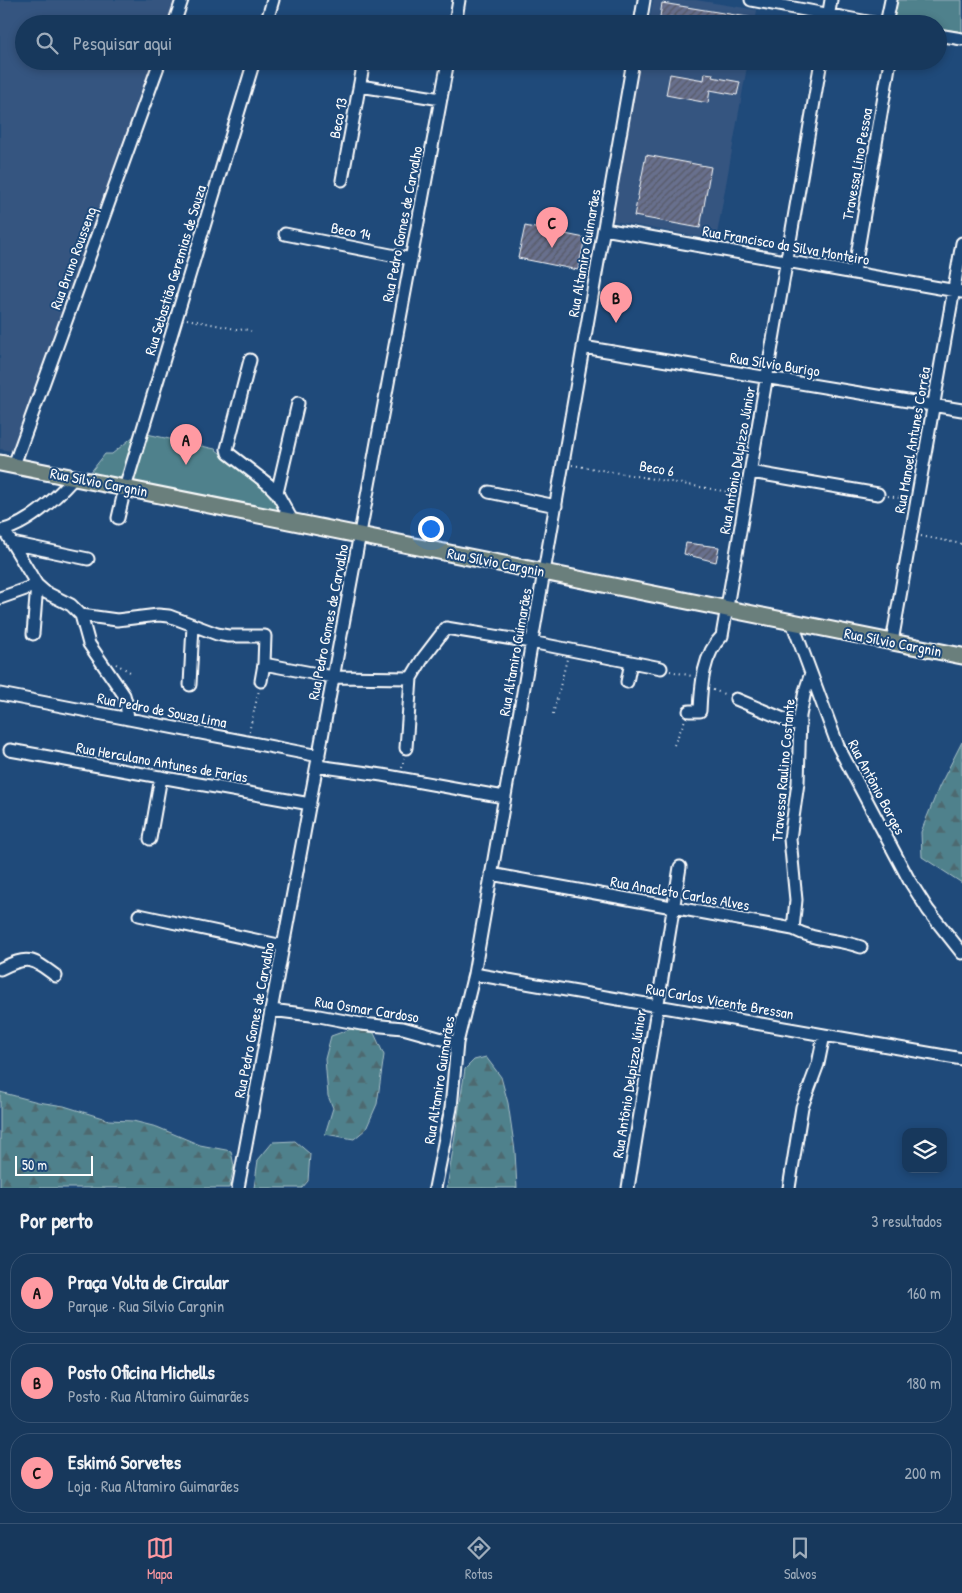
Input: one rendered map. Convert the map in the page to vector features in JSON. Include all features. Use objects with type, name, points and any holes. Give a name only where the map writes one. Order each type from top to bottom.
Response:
[{"type":"main road","name":"Rua Sílvio Cargnin","points":[[7,464],[962,656]]},
{"type":"street","points":[[177,15],[182,0]]},
{"type":"street","points":[[269,15],[273,0]]},
{"type":"street","points":[[456,15],[459,0]]},
{"type":"street","points":[[642,15],[644,0]]},
{"type":"street","points":[[751,0],[812,15]]},
{"type":"street","points":[[829,15],[831,0]]},
{"type":"street","points":[[888,15],[890,0]]},
{"type":"street","points":[[947,36],[962,39]]},
{"type":"street","name":"Rua Bruno Roussenq","points":[[7,464],[157,70]]},
{"type":"street","name":"Rua Sebastião Geremias de Souza","points":[[118,518],[125,488],[251,70]]},
{"type":"street","name":"Beco 13","points":[[342,180],[363,70]]},
{"type":"street","name":"Rua Pedro Gomes de Carvalho","points":[[238,1188],[446,70]]},
{"type":"street","name":"Rua Altamiro Guimarães","points":[[435,1188],[451,1108],[457,1043],[474,974],[631,70]]},
{"type":"street","name":"Rua Antônio Delpizzo Júnior","points":[[694,711],[710,652],[715,642],[722,636],[819,70]]},
{"type":"street","name":"Travessa Lino Pessoa","points":[[854,273],[888,70]]},
{"type":"street","points":[[360,86],[441,99]]},
{"type":"street","name":"Rua Francisco da Silva Monteiro","points":[[604,228],[958,291]]},
{"type":"street","name":"Beco 14","points":[[285,234],[411,259]]},
{"type":"street","name":"Rua Manoel Antunes Corrêa","points":[[892,642],[934,406],[958,291],[962,244]]},
{"type":"street","name":"Rua Sílvio Burigo","points":[[583,347],[962,410]]},
{"type":"street","points":[[250,360],[227,449],[228,453],[277,493],[293,522]]},
{"type":"street","points":[[277,493],[298,403]]},
{"type":"street","points":[[751,472],[878,494]]},
{"type":"street","points":[[74,478],[48,504],[20,523],[2,531],[12,543],[37,585],[45,592],[71,605],[81,616],[89,644],[124,695],[128,719]]},
{"type":"street","points":[[488,492],[556,506]]},
{"type":"street","points":[[12,543],[88,559]]},
{"type":"street","points":[[0,598],[37,585]]},
{"type":"street","points":[[33,634],[37,585]]},
{"type":"street","points":[[81,616],[117,620],[164,615],[228,636],[265,636],[264,664],[261,680]]},
{"type":"street","name":"Rua Antônio Borges","points":[[792,622],[838,746],[909,880],[928,910],[962,953]]},
{"type":"street","points":[[190,685],[193,626]]},
{"type":"street","points":[[406,748],[411,678],[423,658],[446,628],[532,642],[661,668]]},
{"type":"street","points":[[627,682],[631,662]]},
{"type":"street","points":[[264,664],[333,677],[411,678]]},
{"type":"street","name":"Travessa Raulino Costante","points":[[793,929],[796,900],[790,839],[798,783],[802,705],[811,673]]},
{"type":"street","name":"Rua Pedro de Souza Lima","points":[[0,694],[246,742],[318,761],[399,778],[504,797]]},
{"type":"street","points":[[736,699],[800,726]]},
{"type":"street","name":"Rua Herculano Antunes de Farias","points":[[10,750],[310,804]]},
{"type":"street","points":[[150,839],[161,777]]},
{"type":"street","name":"Rua Antônio Delpizzo Júnior","points":[[628,1188],[680,867]]},
{"type":"street","name":"Rua Anacleto Carlos Alves","points":[[491,874],[793,929],[810,937],[861,947]]},
{"type":"street","points":[[139,915],[283,946]]},
{"type":"street","points":[[0,969],[16,961],[27,960],[38,962],[56,976]]},
{"type":"street","name":"Rua Carlos Vicente Bressan","points":[[474,974],[962,1058]]},
{"type":"street","name":"Rua Osmar Cardoso","points":[[271,1010],[361,1024],[403,1028],[457,1043]]},
{"type":"street","points":[[789,1188],[802,1107],[818,1064],[824,1035]]},
{"type":"path","points":[[177,317],[250,331]]},
{"type":"path","name":"Beco 6","points":[[563,463],[747,495]]},
{"type":"path","points":[[878,494],[917,500]]},
{"type":"path","points":[[911,535],[962,544]]},
{"type":"path","points":[[553,714],[569,650]]},
{"type":"path","points":[[661,668],[702,683],[736,699]]},
{"type":"path","points":[[246,742],[261,680]]},
{"type":"path","points":[[674,745],[694,711]]},
{"type":"path","points":[[399,778],[406,748]]},
{"type":"shaded area","points":[[0,0],[176,0],[170,15],[15,15],[15,70],[151,70],[11,451],[0,449]]},
{"type":"shaded area","points":[[653,0],[696,0],[757,10],[756,15],[650,15]]},
{"type":"shaded area","points":[[638,70],[746,70],[716,240],[612,221]]},
{"type":"green space","points":[[896,0],[962,0],[962,32],[947,30],[947,15],[893,15]]},
{"type":"green space","points":[[147,434],[215,449],[264,489],[281,511],[132,482]]},
{"type":"green space","points":[[134,436],[122,480],[90,473],[105,454],[112,454]]},
{"type":"green space","points":[[962,742],[962,883],[922,857],[921,832],[939,787]]},
{"type":"green space","points":[[351,1029],[374,1033],[384,1055],[377,1104],[366,1129],[354,1139],[325,1134],[333,1108],[328,1096],[325,1059],[331,1036]]},
{"type":"green space","points":[[486,1057],[501,1077],[508,1103],[515,1151],[517,1188],[447,1188],[465,1069],[474,1060]]},
{"type":"green space","points":[[0,1092],[38,1102],[64,1106],[109,1120],[133,1121],[157,1127],[200,1145],[231,1151],[234,1166],[229,1188],[0,1188]]},
{"type":"green space","points":[[295,1141],[310,1154],[308,1181],[302,1188],[254,1188],[258,1160],[273,1142]]},
{"type":"building","points":[[662,3],[736,15],[660,15]]},
{"type":"building","points":[[705,73],[713,74],[712,77],[740,82],[737,95],[710,90],[708,103],[666,95],[670,74],[704,80]]},
{"type":"building","points":[[646,155],[711,167],[700,228],[634,216]]},
{"type":"building","points":[[525,226],[585,238],[578,270],[518,258]]},
{"type":"building","points":[[686,543],[719,547],[716,562],[684,554]]},
{"type":"place","name":"Eskimó Sorvetes","points":[[552,248]]},
{"type":"place","name":"Posto Oficina Michells","points":[[616,323]]},
{"type":"place","name":"Praça Volta de Circular","points":[[186,465]]}]
